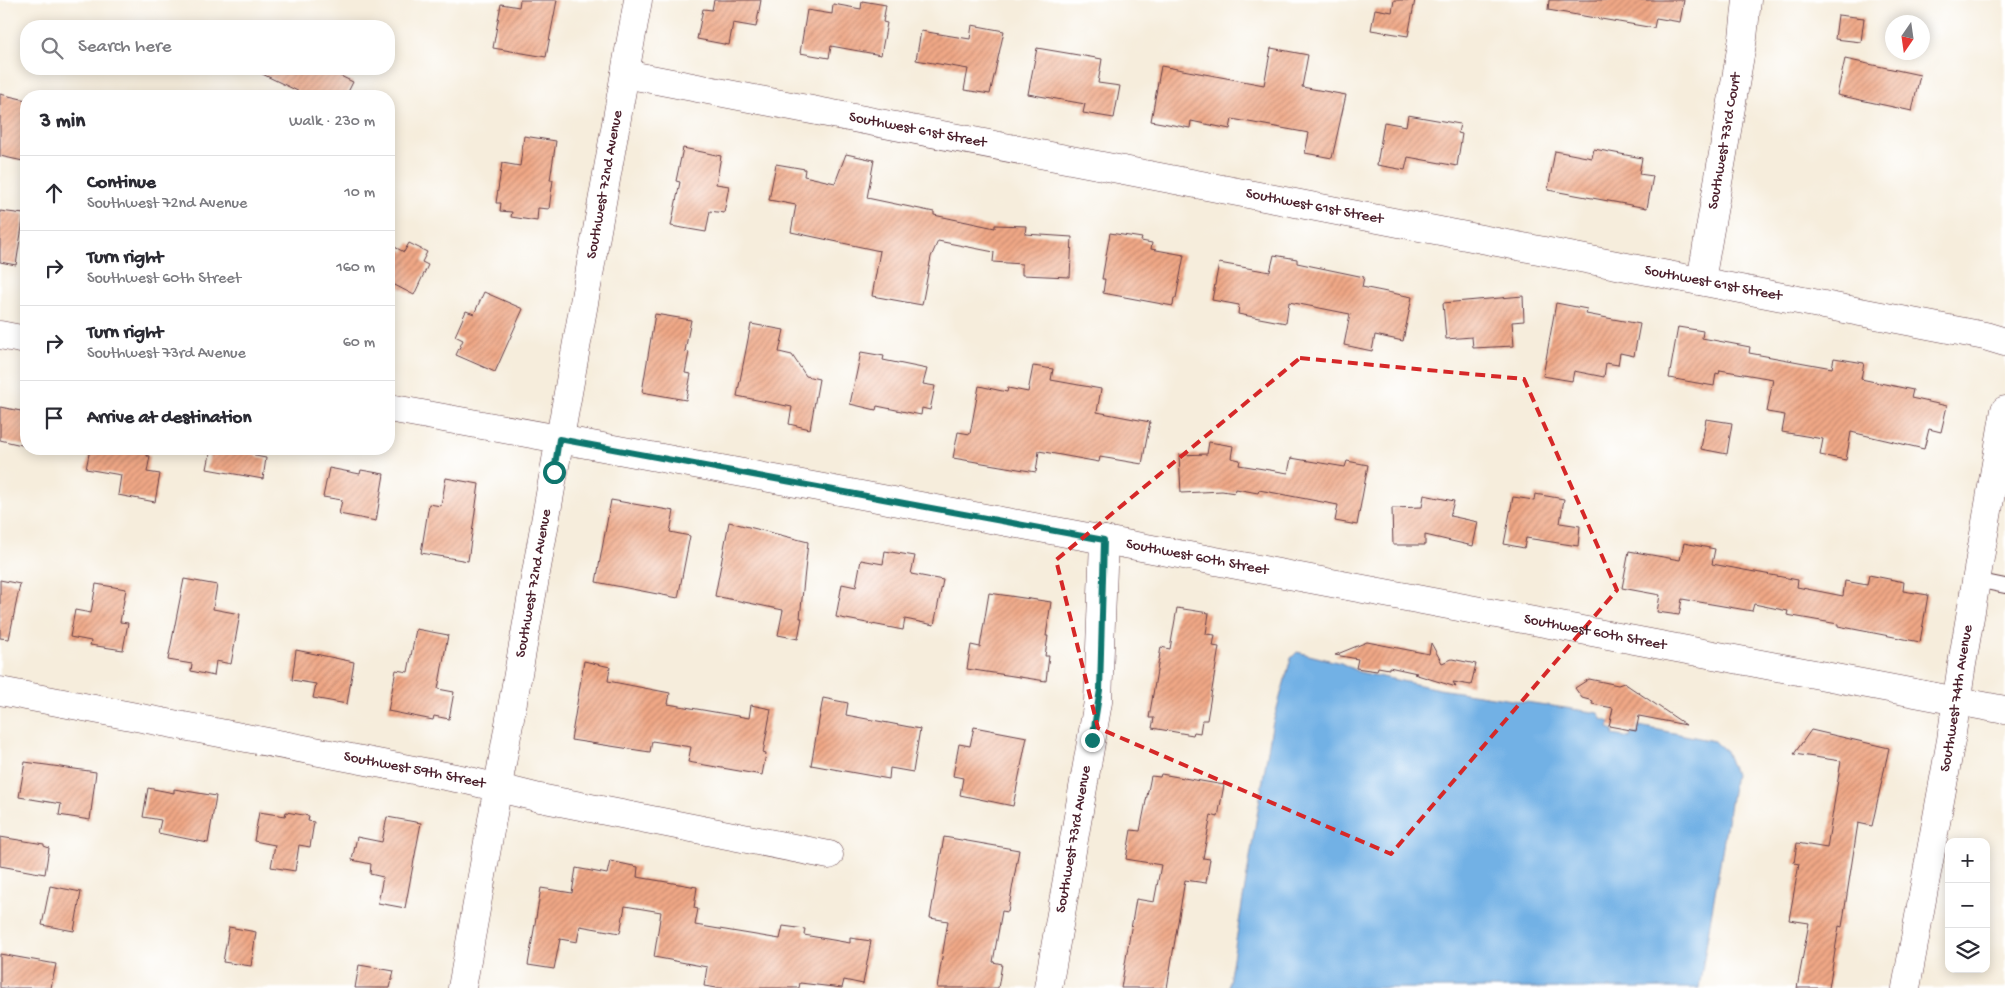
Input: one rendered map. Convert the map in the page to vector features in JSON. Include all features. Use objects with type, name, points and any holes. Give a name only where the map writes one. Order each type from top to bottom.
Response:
[{"type":"street","name":"Southwest 72nd Avenue","points":[[462,988],[638,0]]},
{"type":"street","name":"Southwest 73rd Court","points":[[1701,282],[1743,38],[1747,0]]},
{"type":"street","name":"Southwest 61st Street","points":[[625,74],[1985,336],[2005,342]]},
{"type":"street","points":[[0,335],[20,339]]},
{"type":"street","name":"Southwest 60th Street","points":[[395,409],[1104,540],[2005,710]]},
{"type":"street","name":"Southwest 74th Avenue","points":[[1906,988],[1957,701],[2005,410]]},
{"type":"street","name":"Southwest 73rd Avenue","points":[[1048,988],[1098,702],[1104,540]]},
{"type":"street","name":"Southwest 59th Street","points":[[0,691],[466,780],[829,855]]},
{"type":"lane","points":[[1976,580],[2005,586]]},
{"type":"highlighted area","points":[[1300,358],[1524,379],[1617,590],[1391,854],[1098,728],[1056,560]]},
{"type":"water","points":[[1297,652],[1341,663],[1359,672],[1439,689],[1599,713],[1602,719],[1610,722],[1608,728],[1614,730],[1613,735],[1630,738],[1631,733],[1638,734],[1639,726],[1714,741],[1726,751],[1735,774],[1699,988],[1228,988],[1272,726],[1291,658]]},
{"type":"building","points":[[520,0],[557,0],[546,57],[493,48],[501,4],[519,7]]},
{"type":"building","points":[[714,0],[761,0],[756,27],[733,23],[729,45],[697,39],[703,9],[712,10]]},
{"type":"building","points":[[1394,0],[1415,0],[1408,36],[1371,30],[1375,9],[1392,12]]},
{"type":"building","points":[[1549,0],[1684,0],[1680,22],[1656,18],[1654,28],[1548,10]]},
{"type":"building","points":[[862,1],[886,5],[883,22],[887,23],[881,55],[831,46],[829,58],[800,53],[807,10],[832,14],[833,4],[861,9]]},
{"type":"building","points":[[1838,15],[1864,18],[1861,42],[1835,39]]},
{"type":"building","points":[[972,25],[1004,31],[990,94],[964,90],[968,69],[916,60],[921,31],[970,39]]},
{"type":"building","points":[[1037,48],[1102,59],[1098,83],[1120,86],[1114,118],[1083,113],[1085,104],[1028,94]]},
{"type":"building","points":[[1271,48],[1308,55],[1302,87],[1346,95],[1332,158],[1305,153],[1309,133],[1232,119],[1230,129],[1191,121],[1190,128],[1151,121],[1161,66],[1264,85]]},
{"type":"building","points":[[1845,59],[1920,75],[1912,111],[1837,95]]},
{"type":"building","points":[[264,75],[338,75],[353,82],[349,90],[296,90]]},
{"type":"building","points":[[0,94],[20,99],[20,160],[0,156]]},
{"type":"building","points":[[1408,115],[1460,124],[1458,133],[1462,134],[1457,166],[1408,157],[1405,170],[1377,165],[1384,122],[1406,126]]},
{"type":"building","points":[[524,136],[556,141],[550,180],[553,180],[549,209],[538,208],[537,221],[511,217],[512,212],[500,211],[501,203],[496,203],[502,163],[520,166]]},
{"type":"building","points":[[683,148],[721,156],[716,184],[729,186],[724,213],[710,211],[706,232],[671,226],[680,182],[676,181]]},
{"type":"building","points":[[1594,149],[1642,158],[1639,174],[1653,176],[1647,208],[1548,190],[1555,151],[1592,158]]},
{"type":"building","points":[[846,154],[874,160],[867,198],[934,212],[934,215],[995,228],[995,225],[1026,226],[1025,234],[1072,237],[1070,277],[1022,275],[1022,264],[993,262],[994,252],[938,241],[931,257],[922,305],[872,296],[880,251],[791,232],[796,205],[769,200],[776,164],[805,169],[804,176],[835,183]]},
{"type":"building","points":[[0,211],[20,214],[20,240],[16,265],[0,262]]},
{"type":"building","points":[[1110,233],[1142,238],[1141,241],[1152,243],[1151,249],[1184,255],[1173,306],[1103,293],[1105,279],[1102,279]]},
{"type":"building","points":[[409,243],[427,252],[422,262],[428,265],[414,295],[395,285],[395,247],[404,252]]},
{"type":"building","points":[[1274,255],[1297,259],[1297,263],[1364,277],[1362,287],[1412,297],[1403,341],[1375,335],[1372,351],[1344,345],[1350,314],[1289,302],[1286,323],[1238,314],[1239,305],[1212,300],[1219,263],[1270,272]]},
{"type":"building","points":[[484,292],[523,309],[495,372],[456,355],[463,340],[455,336],[466,311],[474,314]]},
{"type":"building","points":[[1523,296],[1524,321],[1512,322],[1514,346],[1473,348],[1472,337],[1446,339],[1443,303]]},
{"type":"building","points":[[1556,303],[1587,309],[1586,314],[1640,324],[1634,356],[1620,353],[1618,365],[1606,363],[1604,377],[1574,371],[1572,381],[1543,376]]},
{"type":"building","points":[[655,314],[691,320],[685,351],[689,352],[685,373],[691,374],[686,400],[642,392]]},
{"type":"building","points":[[751,324],[784,330],[779,352],[792,355],[806,376],[819,379],[810,429],[789,424],[792,407],[737,396]]},
{"type":"building","points":[[1678,327],[1703,331],[1702,338],[1750,347],[1749,353],[1832,368],[1834,358],[1864,363],[1861,379],[1913,390],[1911,398],[1947,406],[1941,432],[1929,429],[1924,449],[1851,432],[1846,460],[1820,455],[1823,439],[1782,432],[1785,415],[1767,412],[1773,379],[1720,370],[1719,374],[1716,373],[1714,386],[1669,378]]},
{"type":"building","points":[[861,352],[884,356],[883,360],[927,369],[923,384],[935,386],[930,410],[922,408],[921,415],[877,406],[876,410],[850,404]]},
{"type":"building","points":[[1033,366],[1053,369],[1051,380],[1101,389],[1097,412],[1150,422],[1142,464],[1100,457],[1099,462],[1039,451],[1036,472],[953,458],[958,432],[970,434],[979,386],[1007,392],[1008,388],[1028,392]]},
{"type":"building","points":[[0,407],[20,411],[20,445],[0,440]]},
{"type":"building","points":[[1706,419],[1732,423],[1727,454],[1701,449]]},
{"type":"building","points":[[1209,442],[1233,446],[1231,458],[1240,460],[1239,465],[1288,473],[1291,458],[1345,467],[1347,461],[1368,465],[1357,525],[1335,521],[1338,505],[1259,490],[1258,493],[1236,489],[1235,493],[1222,491],[1181,493],[1179,455],[1207,454]]},
{"type":"building","points":[[89,455],[150,456],[147,472],[160,474],[155,502],[118,495],[121,475],[86,469]]},
{"type":"building","points":[[210,455],[255,455],[266,458],[263,479],[207,469]]},
{"type":"building","points":[[329,468],[360,474],[361,470],[384,474],[376,521],[339,514],[342,500],[323,497]]},
{"type":"building","points":[[446,478],[479,484],[468,561],[421,553],[429,504],[441,506]]},
{"type":"building","points":[[1535,494],[1564,499],[1560,523],[1580,526],[1578,546],[1526,538],[1524,548],[1504,544],[1513,497],[1534,500]]},
{"type":"building","points":[[1424,495],[1454,501],[1450,516],[1478,522],[1473,546],[1425,535],[1425,545],[1393,545],[1392,508],[1422,507]]},
{"type":"building","points":[[611,500],[674,511],[670,532],[690,536],[678,598],[596,582]]},
{"type":"building","points":[[729,522],[808,542],[800,618],[802,618],[798,639],[778,635],[783,610],[715,596]]},
{"type":"building","points":[[1684,543],[1715,549],[1712,564],[1798,580],[1797,587],[1843,596],[1845,581],[1867,585],[1869,575],[1904,582],[1903,591],[1928,595],[1920,642],[1787,615],[1788,611],[1754,604],[1752,611],[1682,599],[1679,615],[1657,612],[1660,595],[1622,588],[1629,551],[1680,560]]},
{"type":"building","points":[[885,551],[915,556],[911,574],[943,580],[934,625],[905,619],[903,630],[836,617],[842,584],[856,587],[861,560],[883,564]]},
{"type":"building","points":[[184,579],[217,585],[213,609],[240,614],[231,664],[216,661],[214,676],[191,671],[192,664],[168,660]]},
{"type":"building","points":[[0,580],[20,584],[9,639],[0,638]]},
{"type":"building","points":[[96,584],[126,589],[120,622],[128,623],[123,650],[90,645],[91,641],[70,637],[75,610],[91,613]]},
{"type":"building","points":[[989,593],[1051,602],[1046,636],[1048,636],[1045,656],[1049,656],[1046,681],[967,669],[971,645],[980,647]]},
{"type":"building","points":[[1177,608],[1209,613],[1206,634],[1215,635],[1213,646],[1219,647],[1207,720],[1202,720],[1200,733],[1194,732],[1193,735],[1152,728],[1154,718],[1149,718],[1161,647],[1170,649]]},
{"type":"building","points":[[416,629],[448,635],[438,689],[454,692],[449,719],[434,716],[433,720],[388,711],[396,670],[408,672]]},
{"type":"building","points":[[1367,642],[1429,654],[1431,643],[1442,663],[1452,659],[1476,664],[1471,685],[1453,682],[1456,687],[1414,674],[1417,673],[1389,667],[1389,669],[1378,667],[1377,671],[1356,668],[1358,659],[1335,655]]},
{"type":"building","points":[[296,650],[354,662],[347,704],[313,698],[316,684],[292,680]]},
{"type":"building","points":[[584,661],[610,667],[608,681],[670,693],[668,704],[749,718],[751,705],[771,709],[763,753],[766,754],[762,775],[688,762],[691,747],[652,741],[650,752],[571,740]]},
{"type":"building","points":[[1589,679],[1618,685],[1624,683],[1686,725],[1639,716],[1636,731],[1609,726],[1613,708],[1592,704],[1593,701],[1582,698],[1575,688]]},
{"type":"building","points":[[823,698],[848,703],[846,715],[920,729],[913,772],[890,768],[889,779],[811,765]]},
{"type":"building","points":[[974,727],[1027,737],[1013,806],[960,795],[963,778],[953,776],[959,744],[970,746]]},
{"type":"building","points":[[1811,730],[1889,748],[1872,826],[1858,823],[1842,927],[1839,926],[1829,988],[1797,988],[1809,923],[1789,920],[1799,864],[1794,863],[1797,843],[1827,848],[1841,761],[1794,754]]},
{"type":"building","points":[[25,762],[96,772],[90,820],[59,815],[61,804],[19,797]]},
{"type":"building","points":[[1161,774],[1224,785],[1218,817],[1211,815],[1203,858],[1210,859],[1206,883],[1185,880],[1167,988],[1121,988],[1136,899],[1154,902],[1161,865],[1126,859],[1131,830],[1140,831],[1151,776],[1160,777]]},
{"type":"building","points":[[148,788],[174,793],[174,789],[216,796],[208,843],[158,833],[161,820],[143,817]]},
{"type":"building","points":[[259,812],[285,816],[286,812],[309,816],[308,821],[314,822],[310,847],[299,845],[295,871],[271,867],[275,845],[254,841]]},
{"type":"building","points":[[387,817],[421,823],[405,908],[378,903],[383,877],[370,874],[371,864],[352,860],[357,837],[382,842]]},
{"type":"building","points":[[0,837],[44,844],[44,846],[49,848],[45,874],[0,866]]},
{"type":"building","points":[[944,837],[1019,850],[1008,912],[1002,911],[993,962],[1002,964],[998,988],[937,988],[948,921],[930,918]]},
{"type":"building","points":[[610,861],[638,867],[637,877],[697,887],[694,908],[698,909],[695,925],[780,939],[783,926],[805,929],[804,935],[850,943],[850,938],[871,941],[863,984],[844,980],[842,988],[800,983],[799,988],[717,988],[704,986],[707,967],[654,957],[661,912],[625,906],[620,933],[580,926],[577,942],[560,939],[554,969],[528,965],[541,888],[572,893],[576,868],[607,874]]},
{"type":"building","points":[[50,886],[81,892],[74,931],[42,925]]},
{"type":"building","points":[[229,927],[256,932],[251,966],[223,962]]},
{"type":"building","points":[[0,954],[56,964],[51,988],[0,988]]},
{"type":"building","points":[[359,965],[394,971],[390,988],[355,988]]},
{"type":"route","points":[[554,472],[559,439],[1104,540],[1100,690],[1092,740]]}]
